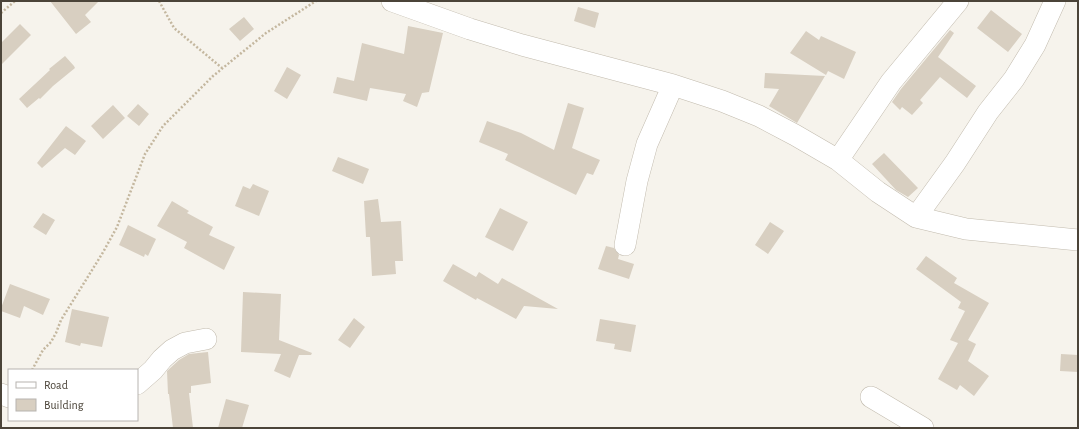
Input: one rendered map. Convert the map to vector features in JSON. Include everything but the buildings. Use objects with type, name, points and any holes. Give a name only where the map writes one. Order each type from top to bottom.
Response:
[{"type":"street","points":[[392,1],[470,29],[522,45],[672,85],[722,101],[759,116],[838,160],[878,192],[916,217],[966,229],[1078,240]]},
{"type":"street","points":[[838,160],[891,82],[958,1]]},
{"type":"street","points":[[916,217],[955,163],[988,112],[1014,79],[1035,45],[1055,1]]},
{"type":"street","points":[[625,245],[637,181],[647,144],[672,85]]},
{"type":"street","points":[[138,383],[172,350],[185,343],[206,339]]},
{"type":"street","points":[[870,397],[923,428]]},
{"type":"path","points":[[1,13],[15,1]]},
{"type":"path","points":[[159,1],[174,28],[222,68]]},
{"type":"path","points":[[33,369],[43,350],[56,334],[61,320],[117,227],[145,154],[162,126],[212,76],[266,33],[316,1]]}]
